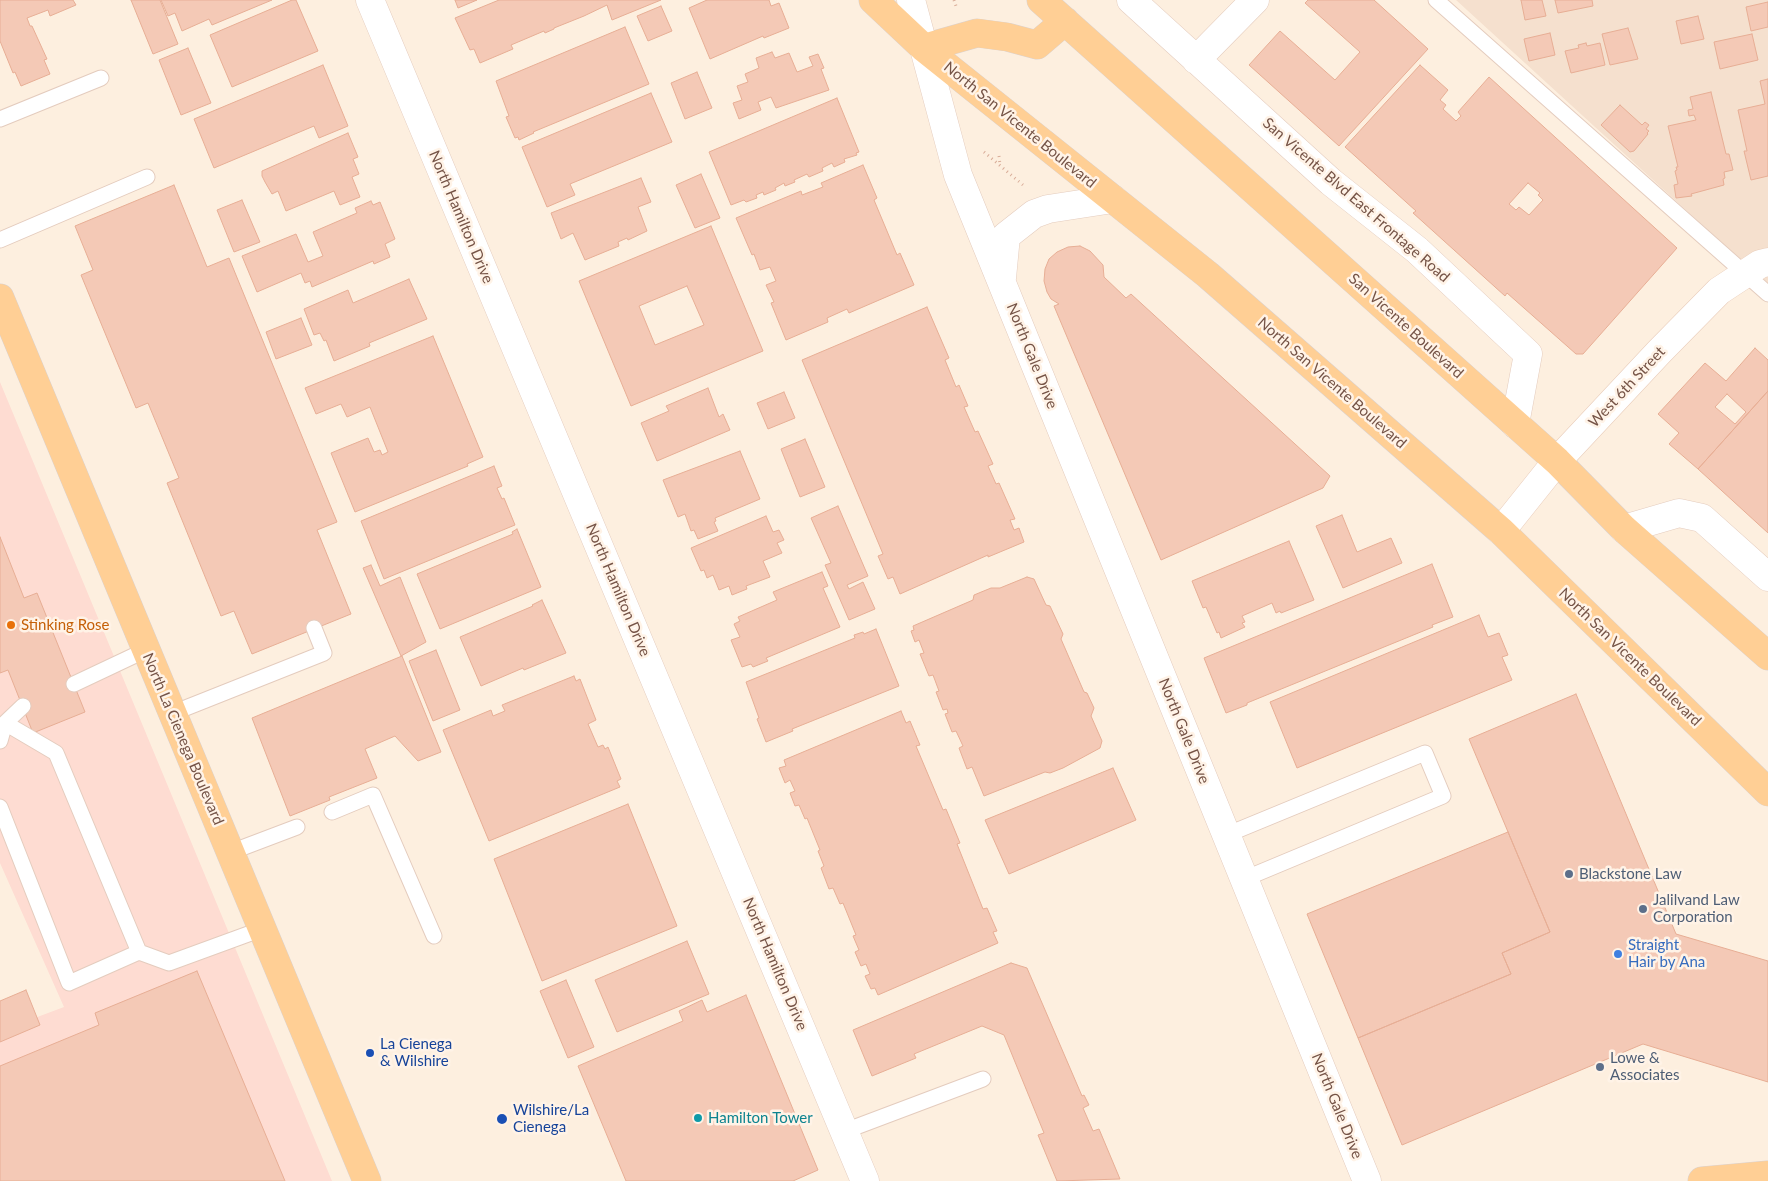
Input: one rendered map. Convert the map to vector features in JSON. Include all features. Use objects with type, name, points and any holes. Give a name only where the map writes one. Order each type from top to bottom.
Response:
[{"type":"main road","name":"North San Vicente Boulevard","points":[[873,0],[924,48],[1208,275],[1501,531],[1768,792]]},
{"type":"main road","name":"San Vicente Boulevard","points":[[1041,0],[1557,461],[1624,528],[1768,656]]},
{"type":"main road","points":[[924,48],[977,33],[1008,37],[1037,45],[1065,21]]},
{"type":"main road","name":"North La Cienega Boulevard","points":[[0,298],[367,1181]]},
{"type":"main road","points":[[1702,1181],[1768,1175]]},
{"type":"street","name":"North Hamilton Drive","points":[[370,0],[865,1181]]},
{"type":"street","name":"North Gale Drive","points":[[911,0],[958,175],[1367,1181]]},
{"type":"street","name":"San Vicente Blvd East Frontage Road","points":[[1131,0],[1331,182],[1417,250],[1528,354],[1515,424]]},
{"type":"street","points":[[1196,60],[1255,0]]},
{"type":"street","name":"North Gale Drive","points":[[1002,282],[1006,236],[1034,214],[1048,209],[1113,199]]},
{"type":"street","name":"West 6th Street","points":[[1501,531],[1557,461],[1659,352],[1720,291],[1757,268]]},
{"type":"street","points":[[1624,528],[1679,512],[1702,518],[1768,578]]},
{"type":"lane","points":[[1436,0],[1757,268],[1768,294]]},
{"type":"lane","points":[[0,119],[101,78]]},
{"type":"lane","points":[[0,240],[148,177]]},
{"type":"lane","points":[[173,713],[324,653],[314,628]]},
{"type":"lane","points":[[74,684],[146,650]]},
{"type":"lane","points":[[0,741],[5,723],[23,706]]},
{"type":"lane","points":[[5,723],[56,753],[140,952]]},
{"type":"lane","points":[[1226,835],[1425,754],[1443,796],[1244,879]]},
{"type":"lane","points":[[332,812],[373,794],[434,936]]},
{"type":"lane","points":[[0,807],[69,983],[140,952],[169,963],[262,929]]},
{"type":"lane","points":[[230,852],[297,826]]},
{"type":"lane","points":[[845,1131],[983,1079]]},
{"type":"path","points":[[977,147],[1027,188]]},
{"type":"path","points":[[999,156],[1000,166]]},
{"type":"shaded area","points":[[1456,0],[1768,0],[1768,285]]},
{"type":"shaded area","points":[[0,382],[332,1181],[0,1181],[0,1031],[64,1007],[0,863]]},
{"type":"building","points":[[0,0],[73,0],[76,5],[50,16],[48,10],[27,18],[47,59],[44,60],[50,74],[21,86],[15,72],[13,73],[0,41]]},
{"type":"building","points":[[131,0],[160,0],[178,44],[153,54]]},
{"type":"building","points":[[161,0],[272,0],[212,25],[209,19],[182,31],[175,13],[168,16]]},
{"type":"building","points":[[292,0],[296,0],[318,51],[232,87],[210,35]]},
{"type":"building","points":[[455,0],[477,0],[458,8]]},
{"type":"building","points":[[499,0],[661,0],[612,20],[607,5],[545,33],[544,31],[511,45],[513,49],[480,63],[474,49],[470,50],[455,18]]},
{"type":"building","points":[[707,0],[769,0],[771,6],[779,3],[789,28],[764,38],[763,36],[710,59],[689,8]]},
{"type":"building","points":[[1308,0],[1374,0],[1428,49],[1339,146],[1249,65],[1280,31],[1335,80],[1360,52],[1305,3]]},
{"type":"building","points":[[1521,0],[1542,0],[1546,16],[1525,20]]},
{"type":"building","points":[[1555,0],[1592,0],[1593,6],[1558,13]]},
{"type":"building","points":[[1768,2],[1768,27],[1751,31],[1746,7]]},
{"type":"building","points":[[661,6],[672,31],[648,41],[637,16]]},
{"type":"building","points":[[1698,16],[1704,39],[1681,44],[1676,21]]},
{"type":"building","points":[[625,27],[649,84],[533,132],[519,140],[518,137],[515,138],[506,117],[509,116],[496,81]]},
{"type":"building","points":[[1628,28],[1638,59],[1610,65],[1602,34]]},
{"type":"building","points":[[1550,33],[1555,55],[1529,61],[1524,39]]},
{"type":"building","points":[[1752,34],[1758,60],[1720,69],[1714,42]]},
{"type":"building","points":[[1586,43],[1587,46],[1600,43],[1605,65],[1571,73],[1565,51],[1579,48],[1578,45]]},
{"type":"building","points":[[188,48],[211,103],[181,115],[159,60]]},
{"type":"building","points":[[772,52],[775,58],[789,53],[797,72],[813,66],[809,57],[818,54],[824,68],[821,69],[829,90],[776,108],[771,97],[758,102],[761,110],[739,119],[733,103],[742,100],[737,86],[748,82],[745,74],[759,68],[756,58]]},
{"type":"building","points":[[323,65],[348,126],[319,138],[314,126],[214,168],[194,119]]},
{"type":"building","points":[[1420,65],[1448,90],[1440,100],[1446,105],[1443,109],[1456,121],[1461,116],[1458,112],[1489,77],[1677,248],[1583,354],[1576,354],[1507,293],[1505,296],[1413,213],[1416,211],[1345,147]],"holes":[[[1528,183],[1540,193],[1538,195],[1543,200],[1529,215],[1519,207],[1516,210],[1509,204]]]},
{"type":"building","points":[[697,72],[712,108],[685,119],[671,83]]},
{"type":"building","points":[[1768,79],[1768,176],[1751,180],[1744,151],[1747,151],[1738,110],[1765,104],[1760,81]]},
{"type":"building","points":[[1711,92],[1726,154],[1729,154],[1733,170],[1724,172],[1724,185],[1691,194],[1692,196],[1676,198],[1674,185],[1678,184],[1675,171],[1677,170],[1676,167],[1678,167],[1668,126],[1696,120],[1694,115],[1689,116],[1688,110],[1693,109],[1690,97]]},
{"type":"building","points":[[651,93],[672,142],[570,184],[575,195],[547,207],[522,147]]},
{"type":"building","points":[[837,98],[859,152],[856,153],[857,155],[844,159],[845,162],[834,167],[832,163],[822,168],[823,171],[809,177],[807,174],[785,186],[784,183],[775,188],[776,190],[764,195],[763,192],[756,195],[757,198],[731,205],[709,152]]},
{"type":"building","points":[[1620,105],[1642,125],[1645,122],[1649,125],[1646,129],[1649,131],[1648,134],[1634,151],[1630,152],[1601,125]]},
{"type":"building","points":[[348,133],[358,157],[353,159],[359,174],[352,177],[360,197],[340,205],[334,191],[286,211],[278,191],[272,194],[262,176],[262,171]]},
{"type":"building","points":[[863,165],[877,198],[874,200],[897,255],[900,253],[914,285],[849,313],[847,309],[827,318],[828,322],[786,340],[771,303],[774,302],[766,285],[776,281],[770,267],[760,270],[736,218],[801,191],[802,195],[823,187],[821,183]]},
{"type":"building","points":[[701,174],[720,218],[695,228],[676,185]]},
{"type":"building","points":[[641,178],[651,202],[638,207],[647,231],[628,240],[627,238],[618,242],[619,246],[585,260],[573,233],[561,239],[551,213]]},
{"type":"building","points":[[174,185],[207,267],[229,258],[337,522],[317,530],[351,614],[252,654],[234,611],[221,616],[167,483],[179,478],[148,403],[136,408],[81,275],[93,270],[75,226]]},
{"type":"building","points":[[242,200],[260,242],[234,252],[217,210]]},
{"type":"building","points":[[371,201],[373,205],[380,202],[395,239],[385,244],[390,257],[374,264],[373,261],[312,287],[310,281],[305,283],[301,273],[257,292],[242,256],[296,234],[308,262],[323,256],[313,232],[357,213],[355,208]]},
{"type":"building","points":[[711,226],[763,351],[631,406],[579,281]],"holes":[[[687,286],[704,325],[655,345],[639,306]]]},
{"type":"building","points":[[1080,246],[1090,251],[1103,265],[1104,277],[1126,298],[1131,294],[1330,476],[1323,488],[1161,560],[1054,306],[1059,304],[1051,299],[1044,281],[1045,269],[1049,259],[1057,252],[1068,247]]},
{"type":"building","points":[[409,279],[427,319],[369,343],[370,346],[334,361],[326,340],[324,341],[320,333],[314,335],[304,309],[348,290],[353,303]]},
{"type":"building","points":[[927,307],[949,358],[945,360],[956,387],[959,385],[968,406],[964,407],[975,432],[978,431],[993,464],[988,466],[996,484],[999,483],[1015,519],[1010,520],[1014,530],[1019,528],[1024,542],[988,557],[988,555],[900,594],[893,577],[888,579],[878,556],[883,554],[802,360]]},
{"type":"building","points":[[301,318],[312,345],[276,359],[266,332]]},
{"type":"building","points":[[433,336],[483,457],[467,464],[468,466],[355,512],[331,453],[368,438],[374,452],[380,450],[382,455],[388,452],[370,407],[347,417],[341,404],[316,414],[305,388]]},
{"type":"building","points":[[1755,348],[1768,360],[1768,391],[1698,469],[1669,444],[1679,433],[1658,414],[1705,363],[1726,381]],"holes":[[[1727,394],[1746,412],[1735,424],[1715,407]]]},
{"type":"building","points":[[708,388],[719,417],[723,414],[730,430],[657,461],[641,423],[669,411],[666,406]]},
{"type":"building","points":[[1768,391],[1768,533],[1698,469]]},
{"type":"building","points":[[784,392],[795,418],[768,429],[757,403]]},
{"type":"building","points":[[805,439],[825,487],[800,497],[781,449]]},
{"type":"building","points":[[740,451],[760,499],[715,518],[716,521],[714,522],[718,531],[698,539],[694,530],[691,531],[685,514],[678,517],[663,480]]},
{"type":"building","points":[[494,466],[502,486],[497,488],[502,499],[504,498],[515,525],[384,579],[361,521]]},
{"type":"building","points":[[838,506],[868,576],[847,585],[849,589],[863,582],[875,609],[849,620],[825,565],[831,563],[811,518]]},
{"type":"building","points":[[1342,515],[1357,552],[1391,538],[1402,563],[1343,588],[1316,526]]},
{"type":"building","points":[[766,516],[773,532],[779,530],[784,540],[777,543],[782,553],[763,561],[770,577],[746,586],[747,589],[732,595],[729,586],[719,590],[713,575],[707,578],[704,570],[701,571],[691,548]]},
{"type":"building","points":[[517,529],[541,587],[440,629],[417,574],[513,534],[512,532]]},
{"type":"building","points":[[0,537],[24,598],[37,593],[85,712],[33,733],[8,670],[0,673]]},
{"type":"building","points":[[1289,541],[1314,600],[1281,613],[1280,611],[1276,613],[1272,603],[1242,616],[1245,622],[1242,623],[1245,627],[1221,638],[1206,607],[1203,608],[1192,581]]},
{"type":"building","points":[[1432,564],[1453,617],[1226,713],[1204,658]]},
{"type":"building","points":[[371,565],[380,586],[400,577],[426,642],[401,656],[363,568]]},
{"type":"building","points":[[822,572],[828,586],[823,588],[840,627],[766,658],[768,661],[753,667],[751,664],[742,667],[731,640],[740,637],[734,624],[740,621],[738,617],[777,600],[773,592]]},
{"type":"building","points":[[1027,577],[1034,579],[1046,605],[1050,606],[1063,634],[1061,639],[1084,692],[1087,693],[1094,708],[1091,716],[1102,741],[1100,748],[1063,768],[1050,773],[1045,772],[984,796],[972,767],[967,769],[959,748],[963,746],[956,731],[952,732],[945,714],[948,713],[947,709],[943,710],[936,692],[939,691],[933,675],[929,676],[920,654],[924,653],[919,640],[915,642],[911,631],[914,630],[913,626],[973,600],[974,595],[991,588],[1000,588]]},
{"type":"building","points":[[542,600],[566,653],[524,670],[523,668],[481,686],[460,637],[533,606]]},
{"type":"building","points":[[1479,615],[1488,637],[1499,633],[1508,655],[1502,657],[1512,680],[1297,768],[1270,702]]},
{"type":"building","points":[[876,629],[899,686],[792,729],[793,731],[766,742],[746,682],[855,638],[854,635],[863,632],[864,634]]},
{"type":"building","points":[[436,650],[460,710],[433,721],[409,661]]},
{"type":"building","points":[[402,656],[441,752],[418,761],[395,736],[365,749],[377,778],[329,797],[330,800],[290,816],[252,718]]},
{"type":"building","points":[[574,676],[576,681],[580,679],[596,720],[588,724],[598,747],[603,745],[605,749],[608,747],[621,779],[617,781],[620,787],[489,841],[443,730],[491,710],[493,716],[505,711],[502,705]]},
{"type":"building","points":[[1576,694],[1676,934],[1768,961],[1768,1082],[1643,1044],[1402,1145],[1358,1038],[1511,974],[1502,953],[1550,932],[1469,739]]},
{"type":"building","points":[[901,711],[906,723],[910,721],[920,745],[916,746],[943,810],[946,809],[960,843],[957,844],[983,909],[987,908],[997,931],[993,932],[998,943],[878,995],[875,988],[871,989],[865,976],[870,974],[866,964],[861,966],[855,952],[859,950],[853,936],[856,935],[843,903],[840,904],[833,888],[829,889],[821,868],[824,866],[818,851],[820,850],[807,818],[805,819],[799,805],[795,806],[790,793],[795,791],[790,780],[785,783],[779,768],[786,766],[784,760]]},
{"type":"building","points":[[1113,768],[1136,820],[1009,874],[985,820]]},
{"type":"building","points":[[628,804],[677,926],[542,981],[494,859]]},
{"type":"building","points":[[1508,832],[1550,932],[1502,953],[1511,974],[1358,1038],[1307,914]]},
{"type":"building","points":[[687,941],[709,994],[617,1032],[595,980]]},
{"type":"building","points":[[1011,963],[1027,968],[1082,1096],[1084,1095],[1089,1105],[1083,1108],[1093,1131],[1099,1129],[1120,1179],[1057,1181],[1038,1135],[1044,1133],[1004,1035],[982,1026],[914,1054],[916,1058],[872,1076],[853,1030]]},
{"type":"building","points":[[197,971],[285,1181],[0,1181],[0,1066],[99,1025],[95,1013]]},
{"type":"building","points":[[566,980],[594,1047],[568,1058],[540,991]]},
{"type":"building","points":[[26,990],[40,1025],[0,1042],[0,1001]]},
{"type":"building","name":"Hamilton Tower","points":[[746,995],[818,1170],[793,1181],[626,1181],[578,1066],[683,1021],[679,1011],[702,1000],[707,1012]]},
{"type":"place","name":"Stinking Rose","points":[[11,625]]},
{"type":"place","name":"Blackstone Law","points":[[1569,874]]},
{"type":"place","name":"Jalilvand Law Corporation","points":[[1643,909]]},
{"type":"place","name":"Straight Hair by Ana","points":[[1618,954]]},
{"type":"place","name":"La Cienega & Wilshire","points":[[370,1053]]},
{"type":"place","name":"Lowe & Associates","points":[[1600,1067]]},
{"type":"place","name":"Hamilton Tower","points":[[698,1118]]},
{"type":"place","name":"Wilshire/La Cienega","points":[[502,1119]]}]
